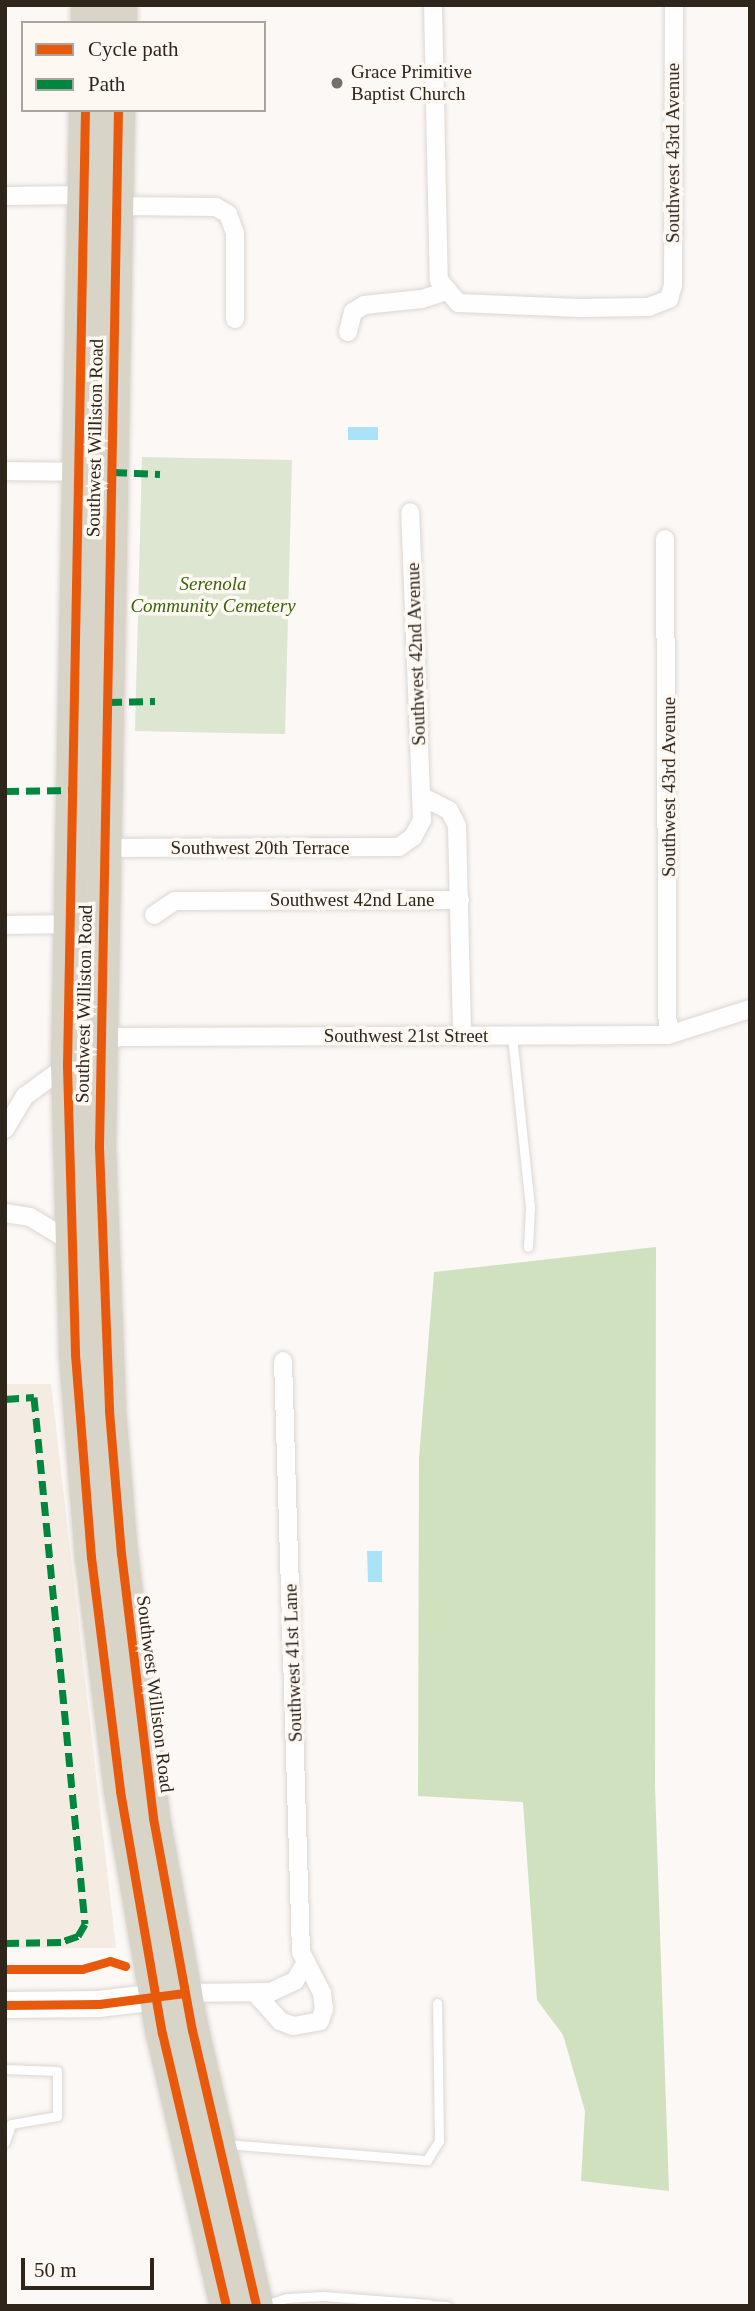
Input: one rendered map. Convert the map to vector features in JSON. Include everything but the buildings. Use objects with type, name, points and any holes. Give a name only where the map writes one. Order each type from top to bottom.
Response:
[{"type":"highway","name":"Southwest Williston Road","points":[[85,112],[72,924],[67,1066],[71,1241],[80,1426],[100,1648],[170,1996],[226,2306]]},
{"type":"highway","name":"Southwest Williston Road","points":[[118,112],[100,1228],[119,1541],[170,1996],[216,2143],[256,2306]]},
{"type":"street","points":[[348,332],[353,312],[364,305],[422,299],[446,291],[439,280],[433,5]]},
{"type":"street","name":"Southwest 43rd Avenue","points":[[446,291],[458,303],[579,308],[649,307],[669,299],[673,285],[674,5]]},
{"type":"street","points":[[5,196],[84,195]]},
{"type":"street","points":[[117,206],[216,207],[228,214],[234,233],[235,319]]},
{"type":"street","points":[[5,471],[113,472]]},
{"type":"street","name":"Southwest 42nd Avenue","points":[[410,512],[422,820],[413,837]]},
{"type":"street","name":"Southwest 43rd Avenue","points":[[665,539],[668,1035]]},
{"type":"street","points":[[421,796],[449,810],[457,826],[460,900]]},
{"type":"street","name":"Southwest 20th Terrace","points":[[105,849],[399,847],[413,837]]},
{"type":"street","name":"Southwest 42nd Lane","points":[[155,915],[175,901],[460,900],[462,1035]]},
{"type":"street","points":[[5,925],[72,924]]},
{"type":"street","name":"Southwest 21st Street","points":[[101,1040],[668,1035],[750,1009]]},
{"type":"street","points":[[5,1129],[25,1096],[101,1040]]},
{"type":"street","points":[[5,1213],[38,1220],[71,1241]]},
{"type":"street","name":"Southwest 41st Lane","points":[[283,1361],[304,1964]]},
{"type":"street","points":[[5,2005],[99,2004],[170,1996],[256,1994],[295,1981],[304,1964],[323,1993],[320,2021],[308,2027],[280,2021],[256,1994]]},
{"type":"lane","points":[[512,1035],[530,1207],[528,1247]]},
{"type":"lane","points":[[216,2143],[427,2160],[439,2141],[437,2003]]},
{"type":"lane","points":[[5,2069],[57,2071],[57,2116],[11,2124],[5,2142]]},
{"type":"lane","points":[[262,2306],[287,2298],[324,2296],[447,2306]]},
{"type":"shaded area","points":[[5,1384],[51,1384],[116,1948],[5,1948]]},
{"type":"green space","name":"Serenola Community Cemetery","points":[[142,457],[292,460],[285,734],[135,731]]},
{"type":"green space","points":[[656,1247],[655,1787],[669,2191],[581,2181],[585,2111],[563,2035],[537,2000],[523,1802],[418,1796],[419,1458],[434,1272]]},
{"type":"water","points":[[348,427],[378,427],[378,440],[348,440]]},
{"type":"water","points":[[367,1551],[382,1551],[382,1582],[368,1582]]},
{"type":"marked path","points":[[113,472],[160,474]]},
{"type":"marked path","points":[[108,702],[155,701]]},
{"type":"marked path","points":[[5,791],[74,790]]},
{"type":"marked path","points":[[5,1399],[34,1397],[85,1924],[78,1936],[61,1942],[5,1943]]},
{"type":"cycle path","points":[[85,112],[67,1066],[75,1354],[91,1557],[120,1791],[162,2033],[226,2306]]},
{"type":"cycle path","points":[[118,112],[99,1147],[109,1411],[121,1553],[153,1818],[192,2030],[256,2306]]},
{"type":"cycle path","points":[[5,1969],[82,1969],[110,1961],[125,1966]]},
{"type":"cycle path","points":[[5,2005],[99,2004],[184,1993]]},
{"type":"place","name":"Grace Primitive Baptist Church","points":[[337,83]]}]
